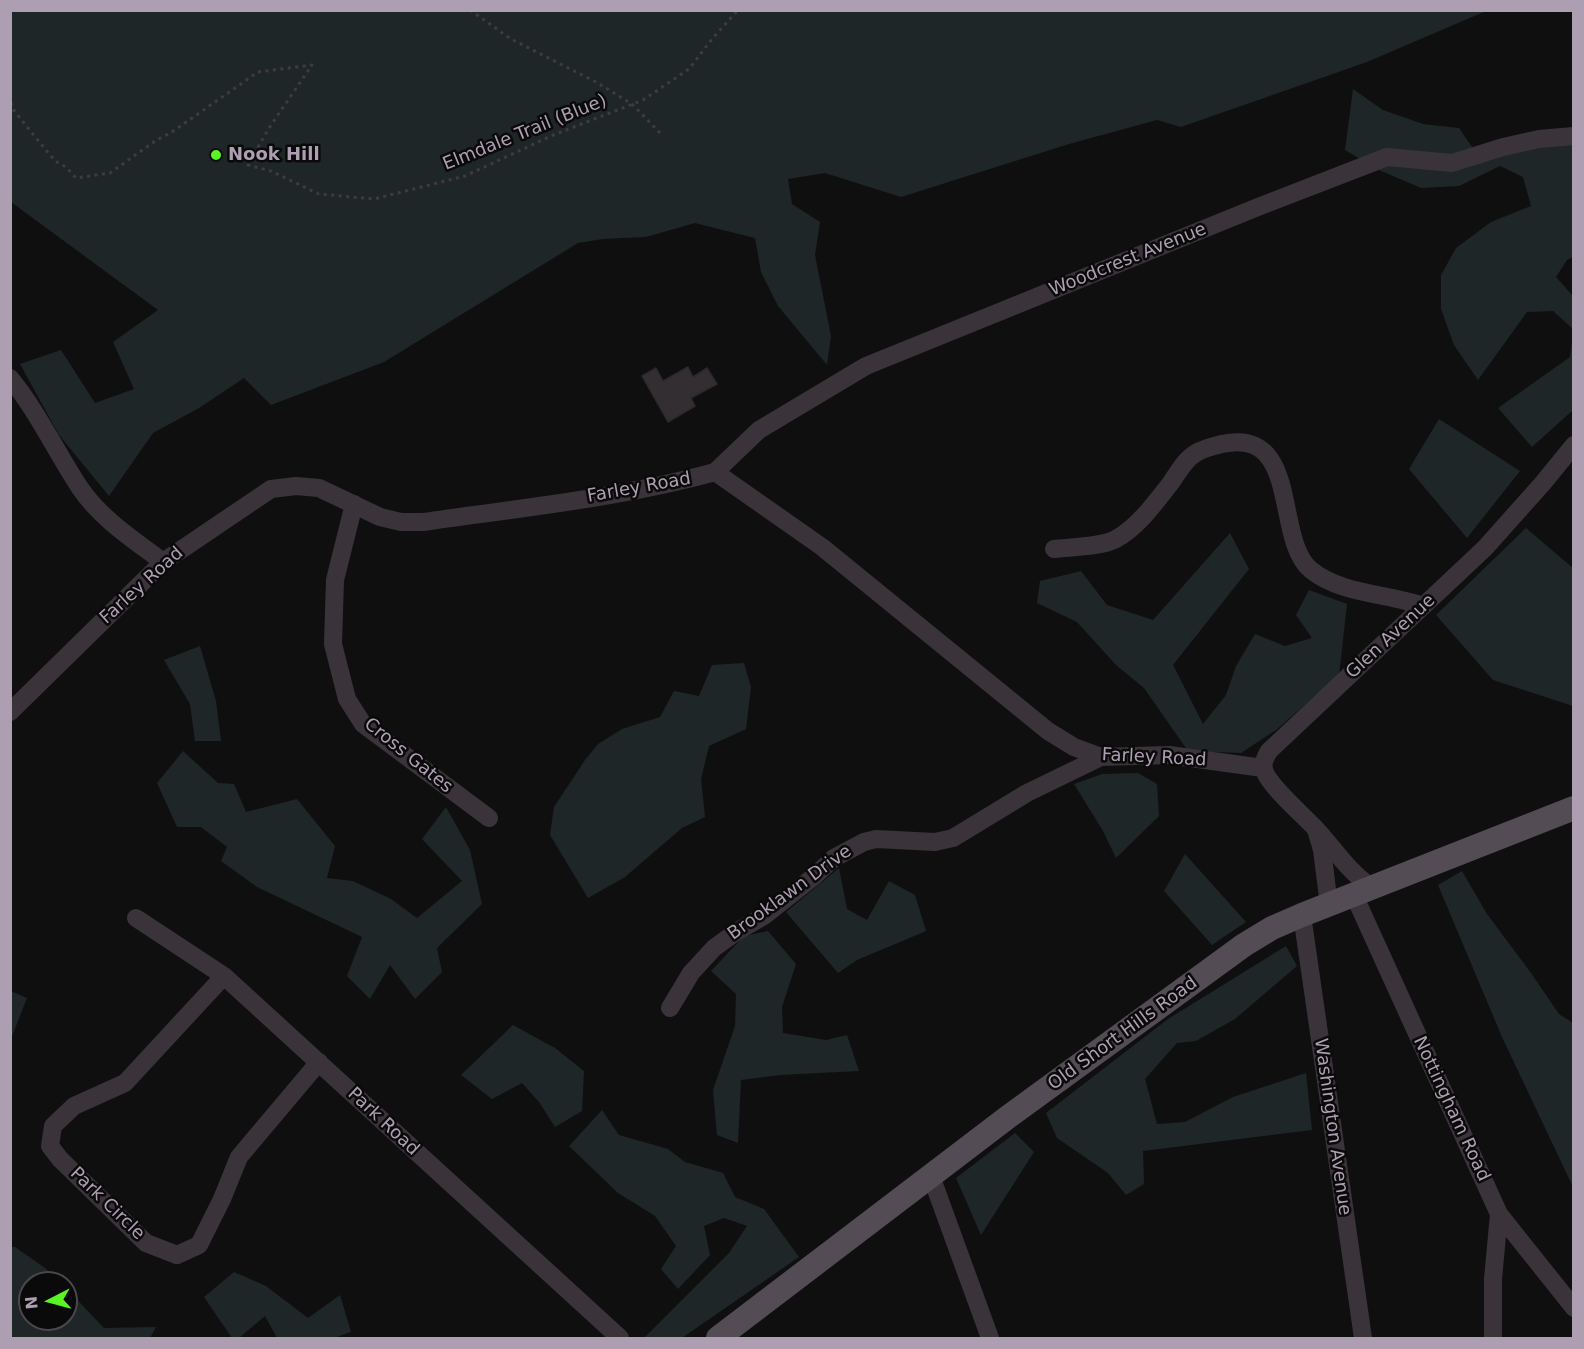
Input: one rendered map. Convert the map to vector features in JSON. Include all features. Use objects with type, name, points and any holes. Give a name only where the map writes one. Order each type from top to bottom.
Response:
[{"type":"main road","name":"Old Short Hills Road","points":[[718,1338],[1018,1110],[1244,945],[1272,928],[1302,915],[1574,808]]},
{"type":"street","name":"Woodcrest Avenue","points":[[715,472],[759,430],[866,366],[1269,203],[1387,157],[1452,163],[1503,147],[1539,139],[1574,136]]},
{"type":"street","points":[[10,378],[30,404],[81,489],[108,520],[163,562]]},
{"type":"street","points":[[1053,549],[1115,540],[1134,525],[1188,459],[1197,452],[1210,447],[1242,443],[1254,446],[1273,463],[1299,553],[1310,570],[1348,588],[1407,600],[1423,606]]},
{"type":"street","name":"Glen Avenue","points":[[1263,768],[1269,751],[1485,548],[1574,445]]},
{"type":"street","name":"Farley Road","points":[[10,712],[163,562],[271,489],[296,486],[319,488],[380,517],[401,522],[423,522],[688,480],[715,472],[822,547],[1048,731],[1074,747],[1101,757],[1169,755],[1263,768]]},
{"type":"street","name":"Cross Gates","points":[[354,504],[335,580],[333,644],[347,699],[363,724],[489,818]]},
{"type":"street","name":"Brooklawn Drive","points":[[670,1008],[691,973],[714,948],[764,916],[834,858],[864,842],[876,839],[935,842],[952,838],[1027,793],[1101,757]]},
{"type":"street","points":[[1263,768],[1274,785],[1364,882],[1363,892]]},
{"type":"street","points":[[1316,828],[1322,850],[1329,905]]},
{"type":"street","name":"Nottingham Road","points":[[1363,892],[1499,1214],[1574,1308]]},
{"type":"street","name":"Washington Avenue","points":[[1302,915],[1363,1338]]},
{"type":"street","name":"Park Road","points":[[136,918],[224,976],[620,1338]]},
{"type":"street","name":"Park Circle","points":[[224,976],[125,1083],[74,1106],[53,1126],[50,1146],[60,1159],[146,1243],[177,1255],[199,1245],[239,1157],[319,1062]]},
{"type":"street","points":[[931,1176],[990,1338]]},
{"type":"street","points":[[1493,1338],[1493,1279],[1499,1214]]},
{"type":"path","points":[[470,10],[511,39],[596,82],[633,104],[663,136]]},
{"type":"path","name":"Elmdale Trail (Blue)","points":[[10,95],[12,108],[55,161],[66,167],[76,178],[110,173],[258,72],[312,65],[269,128],[248,165],[271,171],[319,194],[374,199],[465,176],[551,136],[643,100],[689,69],[711,39],[738,10]]},
{"type":"shaded area","points":[[11,10],[1486,11],[1367,62],[1181,127],[1157,120],[1069,144],[901,197],[825,173],[788,179],[792,204],[820,222],[815,255],[831,336],[827,365],[778,306],[761,272],[755,238],[695,223],[646,237],[578,243],[384,362],[271,405],[244,378],[199,408],[153,433],[109,496],[59,435],[20,364],[61,350],[95,403],[134,389],[113,342],[158,310],[11,202]]},
{"type":"shaded area","points":[[1353,89],[1383,110],[1423,124],[1459,128],[1481,160],[1542,142],[1573,145],[1573,257],[1567,260],[1556,277],[1573,296],[1573,329],[1553,311],[1527,312],[1478,380],[1454,345],[1441,309],[1441,275],[1456,248],[1491,222],[1531,206],[1523,177],[1500,166],[1459,186],[1421,188],[1379,170],[1345,150]]},
{"type":"shaded area","points":[[1573,335],[1573,410],[1532,447],[1498,408],[1570,357]]},
{"type":"shaded area","points":[[1439,419],[1520,471],[1467,538],[1409,469]]},
{"type":"shaded area","points":[[1526,528],[1573,568],[1573,706],[1493,680],[1436,615]]},
{"type":"shaded area","points":[[1230,533],[1249,569],[1173,665],[1203,724],[1226,695],[1236,666],[1255,634],[1285,646],[1312,638],[1296,615],[1309,590],[1347,604],[1339,675],[1276,730],[1241,753],[1188,751],[1144,688],[1116,665],[1077,622],[1037,603],[1040,581],[1081,571],[1107,605],[1153,620]]},
{"type":"shaded area","points":[[200,646],[216,701],[221,741],[195,741],[190,704],[164,660]]},
{"type":"shaded area","points":[[744,663],[751,687],[746,729],[709,746],[701,779],[705,817],[682,828],[625,877],[588,898],[550,835],[554,807],[585,760],[598,744],[622,729],[660,717],[674,691],[699,696],[712,665]]},
{"type":"shaded area","points":[[183,751],[218,783],[234,784],[246,812],[297,799],[335,846],[327,878],[353,881],[391,899],[417,918],[462,881],[422,839],[446,807],[470,850],[482,904],[437,948],[442,972],[415,999],[390,965],[370,999],[347,976],[362,937],[257,887],[221,861],[227,847],[201,827],[177,827],[157,783]]},
{"type":"shaded area","points":[[1138,773],[1157,784],[1159,816],[1116,858],[1103,831],[1074,784],[1102,774]]},
{"type":"shaded area","points":[[1185,854],[1246,922],[1212,945],[1164,891]]},
{"type":"shaded area","points":[[839,868],[847,909],[867,920],[889,881],[915,895],[926,931],[857,960],[838,973],[786,912]]},
{"type":"shaded area","points":[[1462,871],[1487,914],[1559,1014],[1573,1023],[1573,1187],[1502,1037],[1438,885]]},
{"type":"shaded area","points":[[768,931],[796,964],[782,1007],[783,1033],[826,1040],[847,1035],[859,1071],[780,1075],[741,1080],[738,1143],[717,1135],[713,1090],[735,1026],[736,994],[711,971],[744,936]]},
{"type":"shaded area","points":[[1286,946],[1297,966],[1235,1019],[1196,1041],[1177,1043],[1145,1079],[1157,1124],[1185,1122],[1233,1097],[1306,1073],[1312,1130],[1143,1151],[1144,1184],[1126,1195],[1108,1173],[1057,1138],[1046,1113],[1168,1019]]},
{"type":"shaded area","points":[[11,991],[27,998],[11,1039]]},
{"type":"shaded area","points":[[513,1025],[555,1048],[584,1071],[582,1111],[555,1127],[539,1102],[522,1083],[492,1099],[461,1075]]},
{"type":"shaded area","points":[[602,1110],[619,1135],[668,1149],[685,1162],[723,1173],[735,1197],[764,1209],[799,1257],[682,1338],[644,1338],[729,1253],[747,1226],[724,1218],[704,1226],[710,1255],[678,1289],[661,1269],[676,1246],[655,1216],[618,1193],[569,1146]]},
{"type":"shaded area","points":[[1015,1133],[1034,1152],[981,1235],[956,1178]]},
{"type":"shaded area","points":[[11,1247],[15,1247],[48,1271],[18,1271],[18,1331],[78,1331],[78,1301],[104,1328],[156,1327],[150,1338],[11,1338]]},
{"type":"shaded area","points":[[234,1272],[266,1286],[308,1318],[340,1295],[351,1332],[334,1338],[277,1338],[265,1316],[239,1338],[232,1338],[204,1297]]},
{"type":"building","points":[[688,367],[693,377],[707,368],[717,384],[691,398],[695,406],[668,422],[642,376],[656,368],[663,381]]},
{"type":"place","name":"Nook Hill","points":[[216,155]]}]
